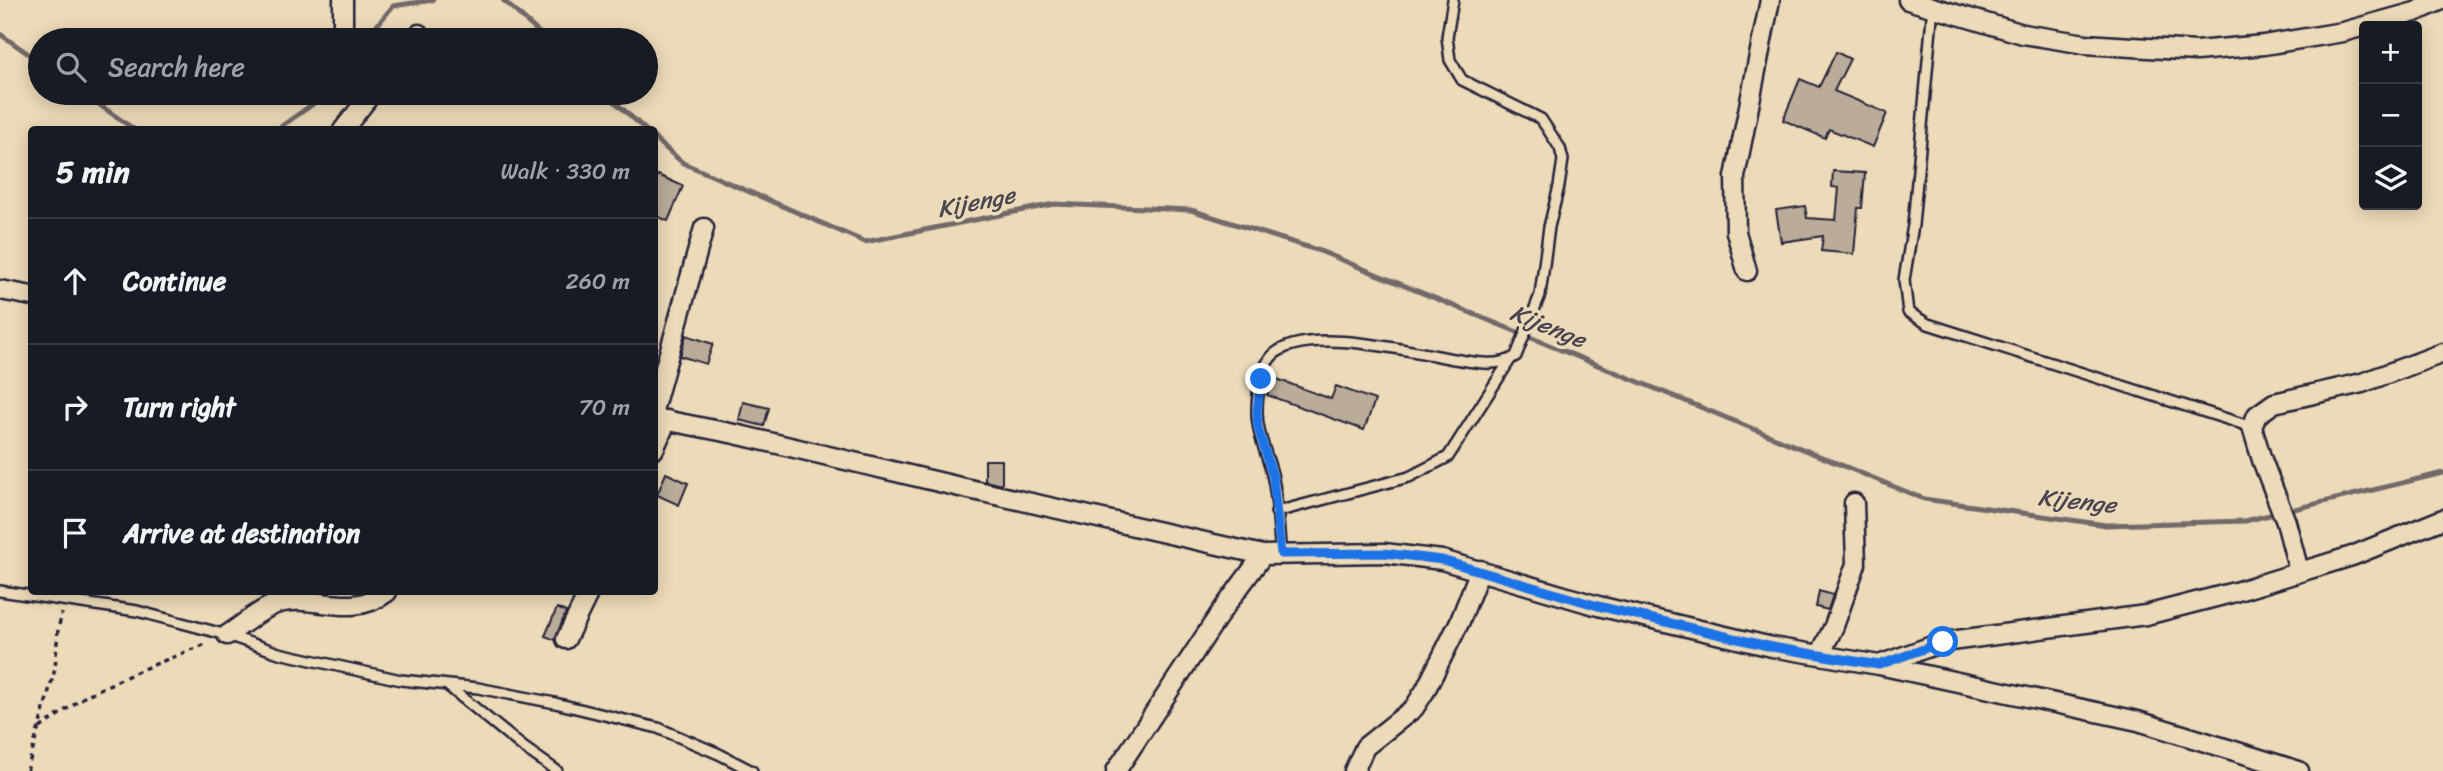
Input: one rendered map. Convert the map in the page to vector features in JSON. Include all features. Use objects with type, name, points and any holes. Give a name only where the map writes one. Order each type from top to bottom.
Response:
[{"type":"street","points":[[343,0],[343,28]]},
{"type":"street","points":[[1747,271],[1736,232],[1735,177],[1770,0]]},
{"type":"street","points":[[1908,0],[1933,3],[2023,34],[2085,44],[2196,51],[2264,45],[2343,32],[2415,12],[2442,0]]},
{"type":"street","points":[[346,126],[363,105]]},
{"type":"street","points":[[704,228],[659,415],[1272,554],[1384,553],[1442,560],[1598,606],[1772,647],[1879,665],[2138,722],[2299,771]]},
{"type":"street","points":[[0,289],[28,295]]},
{"type":"street","points":[[2299,571],[2277,494],[2262,460],[2252,427],[2257,415],[2274,403],[2362,383],[2443,353]]},
{"type":"street","points":[[1820,655],[1856,564],[1854,503]]},
{"type":"street","points":[[1879,665],[1943,642],[2146,615],[2235,592],[2352,556],[2443,519]]},
{"type":"street","points":[[1116,771],[1221,612],[1272,554]]},
{"type":"street","points":[[1354,771],[1365,747],[1414,708],[1425,691],[1460,621],[1480,570]]},
{"type":"street","points":[[227,635],[279,603],[303,601],[334,606],[363,603],[380,595]]},
{"type":"street","points":[[566,639],[588,595]]},
{"type":"lane","points":[[1276,512],[1409,477],[1448,457],[1513,358],[1535,310],[1543,285],[1549,227],[1559,186],[1563,160],[1560,148],[1541,120],[1462,80],[1450,60],[1447,37],[1453,0]]},
{"type":"lane","points":[[1933,3],[1913,225],[1904,279],[1908,312],[1927,324],[2252,427]]},
{"type":"lane","points":[[1272,554],[1276,512],[1273,477],[1258,428],[1257,412],[1261,379],[1266,365],[1275,354],[1286,346],[1304,342],[1348,341],[1470,361],[1499,363],[1513,358]]},
{"type":"lane","points":[[0,591],[137,611],[227,635],[279,653],[401,680],[478,688],[555,703],[658,728],[752,771]]},
{"type":"lane","points":[[446,685],[557,771]]},
{"type":"path","points":[[27,771],[55,669],[58,629],[65,601]]},
{"type":"path","points":[[40,728],[87,695],[227,635]]},
{"type":"building","points":[[1836,52],[1850,59],[1834,91],[1887,113],[1873,147],[1829,129],[1825,138],[1783,120],[1800,79],[1819,87]]},
{"type":"building","points":[[1833,171],[1865,173],[1862,208],[1858,208],[1854,254],[1821,251],[1823,236],[1781,242],[1776,210],[1805,206],[1807,218],[1836,220],[1839,188],[1832,187]]},
{"type":"building","points":[[658,175],[683,186],[668,221],[658,217]]},
{"type":"building","points":[[686,335],[713,344],[706,364],[680,356]]},
{"type":"building","points":[[1274,378],[1331,399],[1336,386],[1375,400],[1364,430],[1267,395]]},
{"type":"building","points":[[743,402],[769,408],[764,426],[739,420]]},
{"type":"building","points":[[985,460],[1002,460],[1002,485],[985,481]]},
{"type":"building","points":[[666,473],[688,483],[679,505],[658,495]]},
{"type":"building","points":[[1819,591],[1833,595],[1828,610],[1816,607]]},
{"type":"building","points":[[557,608],[566,612],[555,640],[545,636]]},
{"type":"waterway","name":"Kijenge","points":[[375,28],[393,6],[433,0]]},
{"type":"waterway","name":"Kijenge","points":[[503,0],[534,28]]},
{"type":"waterway","name":"Kijenge","points":[[0,34],[28,54]]},
{"type":"waterway","name":"Kijenge","points":[[100,105],[129,126]]},
{"type":"waterway","name":"Kijenge","points":[[282,126],[312,105]]},
{"type":"waterway","name":"Kijenge","points":[[618,105],[642,126]]},
{"type":"waterway","name":"Kijenge","points":[[658,141],[683,163],[865,242],[1054,204],[1191,210],[1320,251],[1924,499],[2106,525],[2245,521],[2443,473]]},
{"type":"route","points":[[1261,379],[1258,428],[1273,477],[1281,554],[1384,553],[1442,560],[1598,606],[1772,647],[1879,665],[1943,642]]}]
